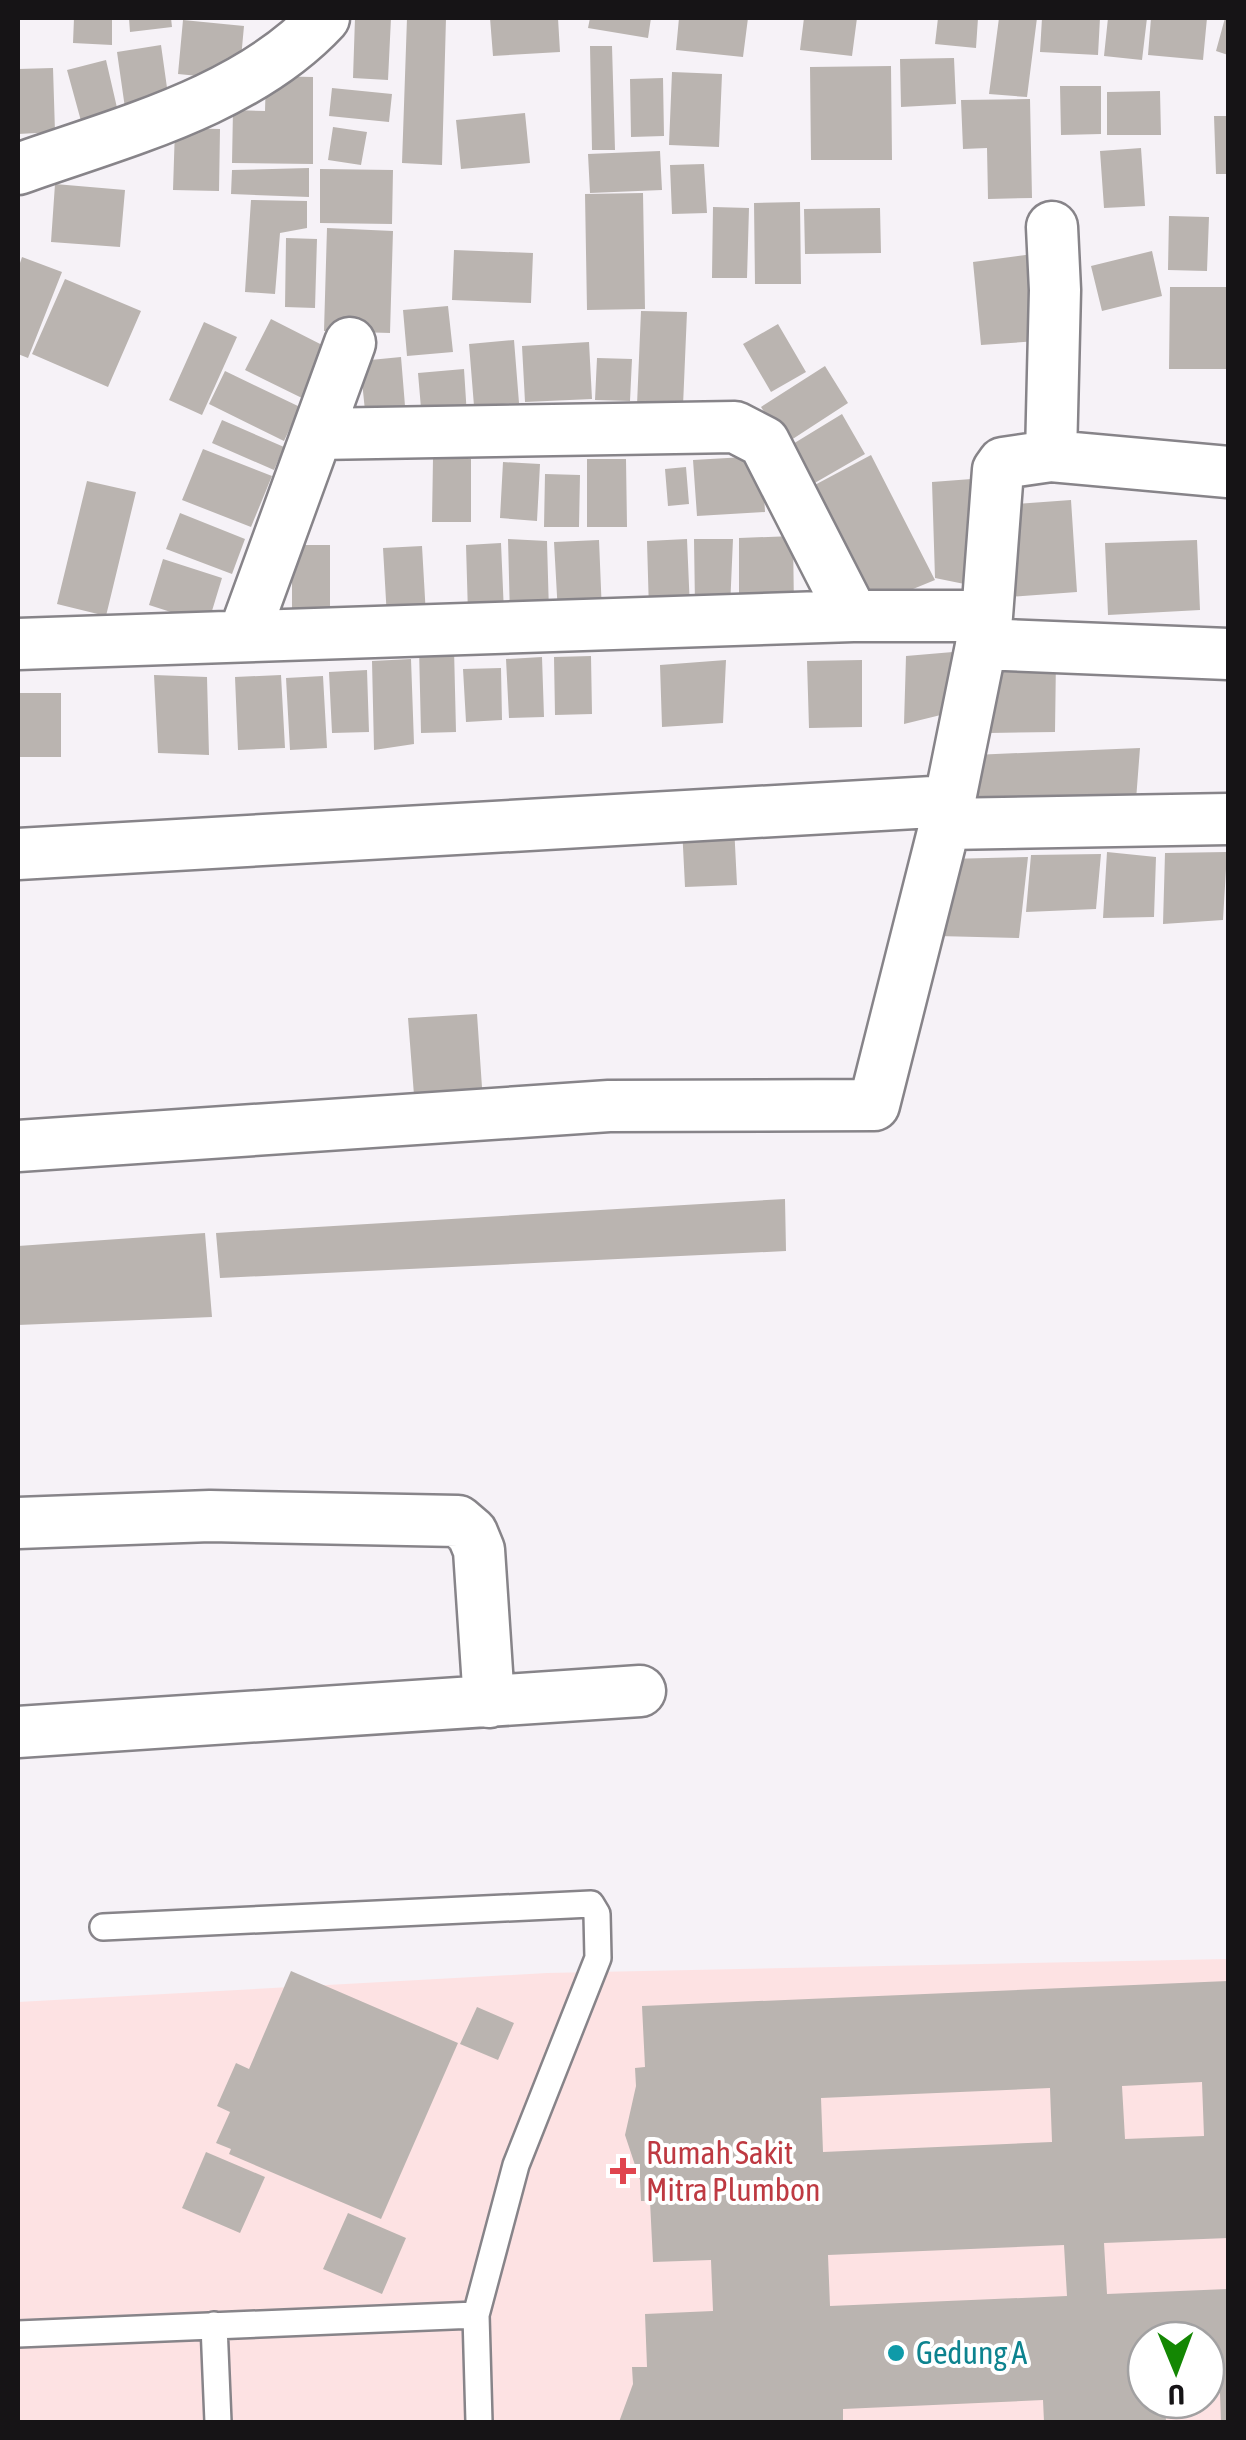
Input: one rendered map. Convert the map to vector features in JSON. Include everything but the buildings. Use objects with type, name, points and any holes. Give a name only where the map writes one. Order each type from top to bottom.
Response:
[{"type":"street","points":[[18,169],[168,115],[229,86],[290,50],[324,18]]},
{"type":"street","points":[[1051,456],[1056,290],[1052,227]]},
{"type":"street","points":[[244,634],[350,342]]},
{"type":"street","points":[[317,434],[735,428],[752,433],[764,442],[853,616]]},
{"type":"street","points":[[18,1146],[609,1106],[874,1106],[948,812],[984,630],[998,470],[1012,461],[1051,456],[1228,472]]},
{"type":"street","points":[[18,644],[853,616],[1228,654]]},
{"type":"street","points":[[18,854],[948,812],[1228,819]]},
{"type":"street","points":[[18,1523],[210,1516],[458,1521],[472,1533],[479,1550],[489,1702]]},
{"type":"street","points":[[18,1732],[640,1691]]},
{"type":"lane","points":[[103,1927],[592,1904],[597,1914],[598,1958],[516,2165],[476,2315],[480,2422]]},
{"type":"lane","points":[[18,2334],[476,2315]]},
{"type":"lane","points":[[214,2324],[218,2422]]},
{"type":"shaded area","name":"Rumah Sakit Mitra Plumbon","points":[[1228,1959],[1228,2422],[18,2422],[18,2002],[547,1973]]},
{"type":"place","name":"Rumah Sakit Mitra Plumbon","points":[[623,2171]]},
{"type":"place","name":"Gedung A","points":[[896,2353]]}]
